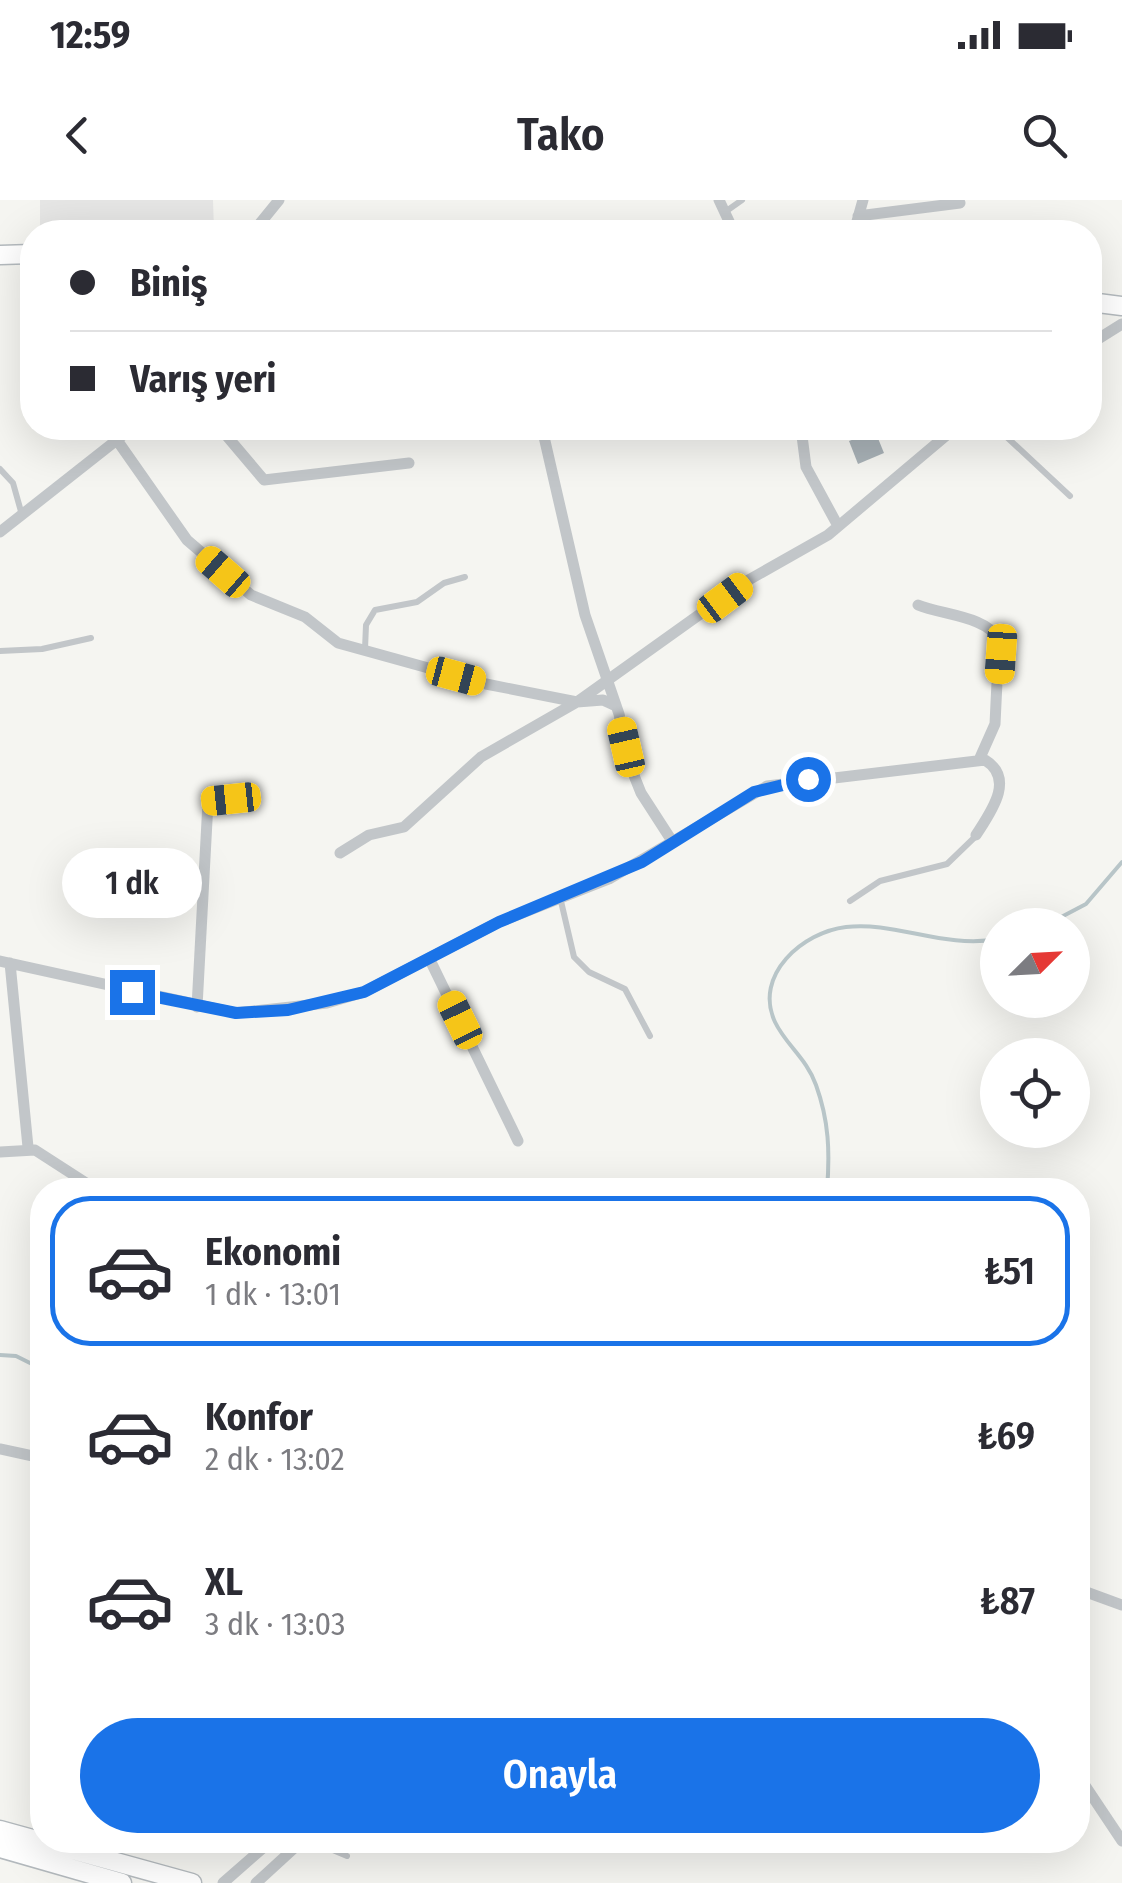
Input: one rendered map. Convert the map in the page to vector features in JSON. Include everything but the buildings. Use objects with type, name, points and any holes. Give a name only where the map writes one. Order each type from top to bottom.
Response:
[{"type":"street","points":[[263,220],[279,200]]},
{"type":"street","points":[[857,220],[863,200]]},
{"type":"street","points":[[858,216],[960,202]]},
{"type":"street","points":[[230,440],[264,480],[409,463]]},
{"type":"street","points":[[545,440],[584,615],[616,706],[635,781],[672,842]]},
{"type":"street","points":[[803,440],[806,466],[838,526]]},
{"type":"street","points":[[340,853],[369,835],[404,828],[481,757],[577,702],[745,582],[838,526],[941,440]]},
{"type":"street","points":[[0,532],[119,442],[169,519],[238,586],[306,617],[338,644],[486,684],[577,702],[604,700],[616,706]]},
{"type":"street","points":[[918,604],[982,624],[994,630],[1000,640],[995,724],[979,760]]},
{"type":"street","points":[[28,1148],[5,962],[198,1007],[256,1013],[327,1003],[364,992],[560,896],[609,878],[767,786],[849,774],[893,774],[979,760],[992,764],[1000,788],[976,835]]},
{"type":"street","points":[[198,1007],[208,802],[253,797]]},
{"type":"street","points":[[430,960],[518,1140]]},
{"type":"street","points":[[0,1152],[28,1148],[80,1178]]},
{"type":"street","points":[[0,1449],[30,1455]]},
{"type":"street","points":[[1090,1594],[1122,1605]]},
{"type":"street","points":[[1090,1792],[1122,1840]]},
{"type":"street","points":[[0,1830],[30,1838]]},
{"type":"street","points":[[0,1848],[122,1883]]},
{"type":"street","points":[[83,1853],[192,1883]]},
{"type":"street","points":[[223,1883],[257,1853]]},
{"type":"street","points":[[256,1883],[291,1853]]},
{"type":"lane","points":[[722,206],[742,200]]},
{"type":"lane","points":[[1010,440],[1070,496]]},
{"type":"lane","points":[[0,469],[10,477],[22,516]]},
{"type":"lane","points":[[365,650],[366,625],[376,610],[418,602],[444,583],[465,577]]},
{"type":"lane","points":[[0,651],[91,638]]},
{"type":"lane","points":[[850,901],[880,880],[947,864],[976,835]]},
{"type":"lane","points":[[560,896],[574,957],[589,972],[625,989],[650,1036]]},
{"type":"lane","points":[[339,1853],[347,1856]]},
{"type":"shaded area","points":[[40,200],[213,200],[214,220],[40,220]]},
{"type":"waterway","points":[[1078,908],[1122,862]]},
{"type":"waterway","points":[[827,1178],[826,1124],[820,1098],[812,1076],[775,1022],[770,1005],[776,973],[786,959],[814,937],[846,927],[980,941]]},
{"type":"waterway","points":[[0,1355],[16,1356],[30,1363]]},
{"type":"route","points":[[132,992],[198,1007],[256,1013],[327,1003],[364,992],[400,977],[499,922],[642,862],[754,792],[808,779]]}]
